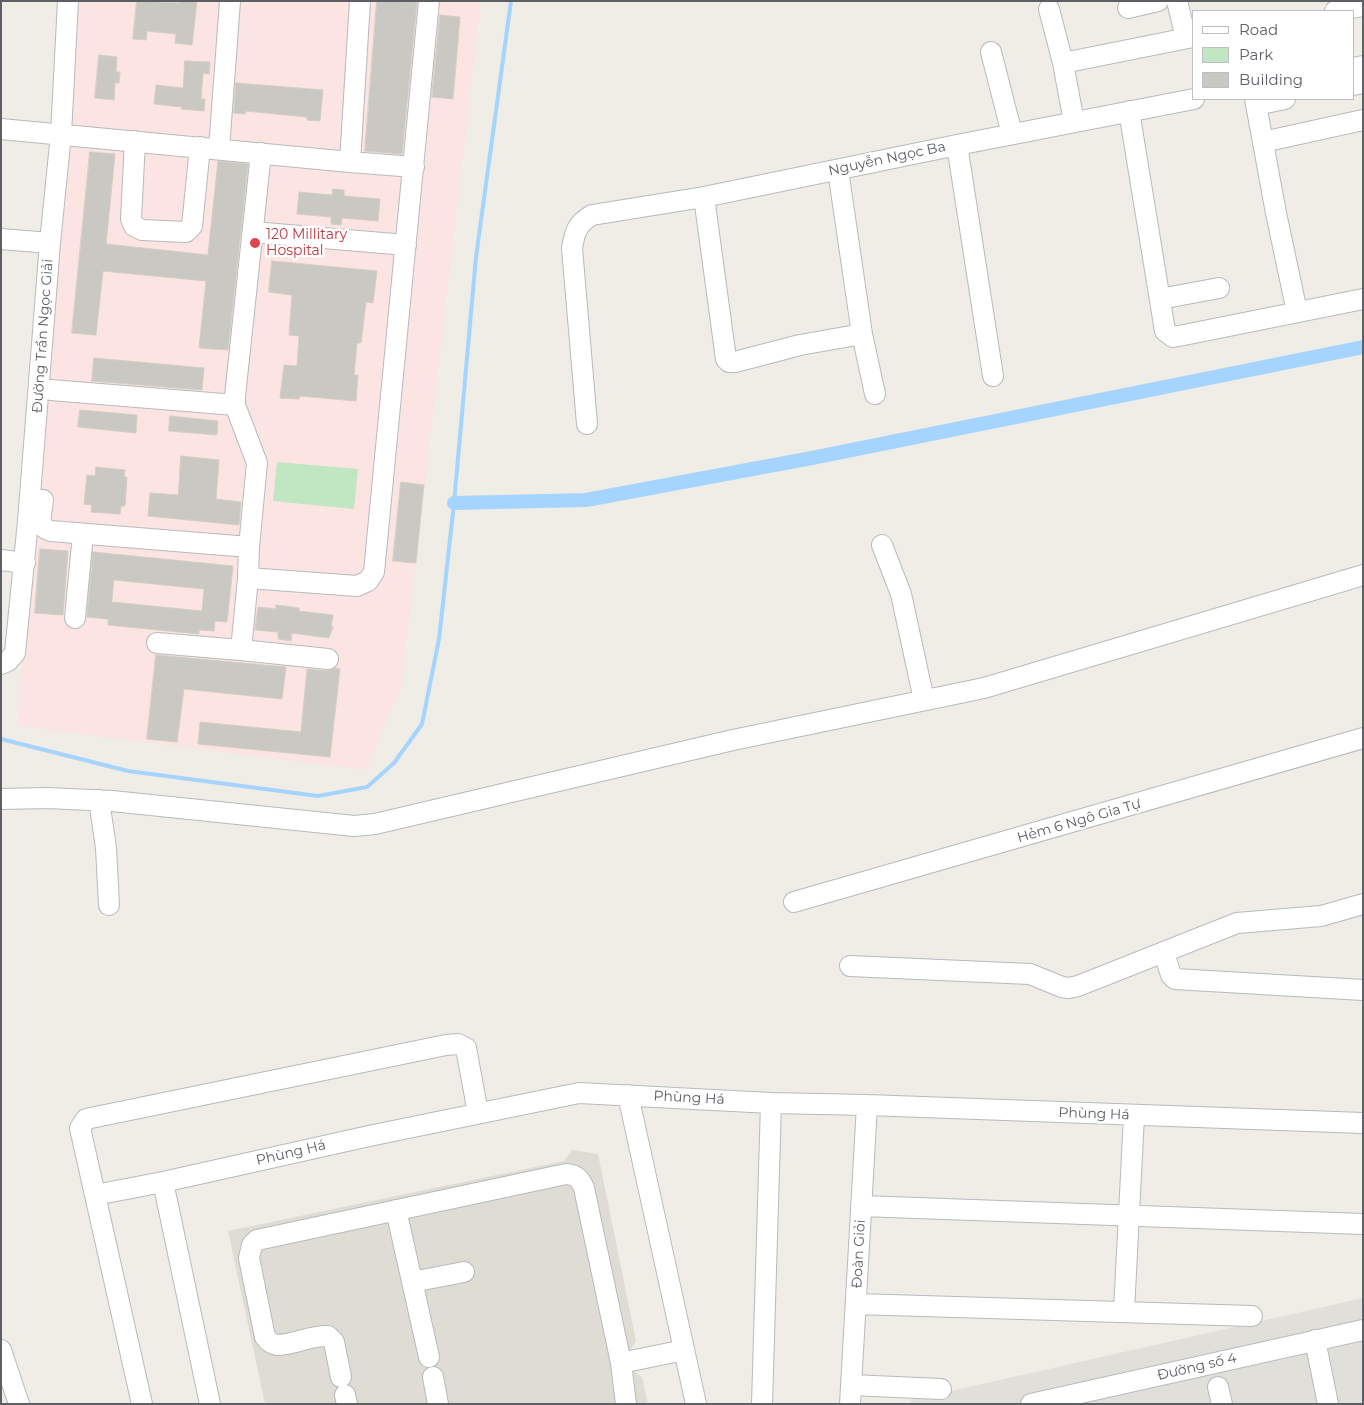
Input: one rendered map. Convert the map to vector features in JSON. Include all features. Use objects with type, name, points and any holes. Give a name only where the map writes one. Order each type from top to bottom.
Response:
[{"type":"street","name":"Đường Trần Ngọc Giải","points":[[1,664],[8,661],[15,653],[25,563],[56,249],[68,1]]},
{"type":"street","points":[[136,141],[131,219],[134,226],[142,230],[186,232],[192,226],[209,148],[230,1]]},
{"type":"street","points":[[350,162],[360,1]]},
{"type":"street","points":[[248,578],[357,586],[368,581],[374,572],[429,1]]},
{"type":"street","points":[[1128,8],[1158,1]]},
{"type":"street","points":[[1063,63],[1189,38],[1179,5],[1176,1]]},
{"type":"street","points":[[1341,10],[1363,6]]},
{"type":"street","points":[[1049,9],[1063,63],[1074,122]]},
{"type":"street","points":[[991,52],[1012,134]]},
{"type":"street","name":"Nguyễn Ngọc Ba","points":[[587,424],[572,248],[575,233],[581,222],[592,215],[704,197],[956,144],[1192,99]]},
{"type":"street","points":[[1276,100],[1255,102],[1297,312]]},
{"type":"street","points":[[1129,111],[1166,330],[1173,337],[1363,299]]},
{"type":"street","points":[[1263,142],[1363,120]]},
{"type":"street","points":[[1,129],[414,168]]},
{"type":"street","points":[[956,144],[993,376]]},
{"type":"street","points":[[241,650],[258,463],[235,405],[235,396],[261,154]]},
{"type":"street","points":[[838,170],[862,334],[875,394]]},
{"type":"street","points":[[704,197],[726,358],[729,362],[800,345],[862,334]]},
{"type":"street","points":[[252,232],[406,245]]},
{"type":"street","points":[[1,238],[56,249],[51,390],[41,524],[43,528],[51,531],[83,534],[249,547]]},
{"type":"street","points":[[1160,299],[1219,288]]},
{"type":"street","points":[[51,390],[235,405]]},
{"type":"street","points":[[75,618],[83,534]]},
{"type":"street","points":[[882,545],[900,588],[922,694]]},
{"type":"street","points":[[1,560],[25,563]]},
{"type":"street","points":[[1,799],[99,800],[364,826],[922,694],[1015,680],[1363,575]]},
{"type":"street","points":[[900,618],[912,678],[922,694]]},
{"type":"street","points":[[157,643],[328,659]]},
{"type":"street","name":"Hẻm 6 Ngô Gia Tự","points":[[794,902],[1363,738]]},
{"type":"street","points":[[99,800],[106,848],[109,905]]},
{"type":"street","points":[[850,966],[1030,974],[1069,988],[1238,923],[1321,916],[1363,904]]},
{"type":"street","points":[[1164,953],[1171,975],[1176,979],[1363,990]]},
{"type":"street","points":[[142,1404],[80,1128],[86,1119],[446,1044],[458,1044],[466,1048],[478,1113]]},
{"type":"street","name":"Phùng Há","points":[[95,1195],[579,1093],[628,1094],[771,1103],[1363,1123]]},
{"type":"street","points":[[628,1094],[696,1404]]},
{"type":"street","points":[[762,1404],[771,1103]]},
{"type":"street","name":"Đoàn Giỏi","points":[[851,1394],[867,1105]]},
{"type":"street","points":[[1124,1311],[1134,1116]]},
{"type":"street","points":[[344,1392],[334,1342],[328,1336],[314,1336],[278,1345],[272,1344],[265,1337],[249,1258],[250,1250],[257,1240],[263,1237],[566,1174],[573,1175],[580,1180],[621,1363],[626,1404]]},
{"type":"street","points":[[163,1182],[210,1404]]},
{"type":"street","points":[[861,1206],[1128,1214],[1363,1224]]},
{"type":"street","points":[[396,1210],[429,1357]]},
{"type":"street","points":[[412,1282],[464,1272]]},
{"type":"street","points":[[856,1304],[1252,1316]]},
{"type":"street","name":"Đường số 4","points":[[1031,1404],[1363,1330]]},
{"type":"street","points":[[1315,1340],[1328,1404]]},
{"type":"street","points":[[1,1350],[5,1374],[19,1404]]},
{"type":"street","points":[[621,1363],[684,1350]]},
{"type":"street","points":[[433,1377],[438,1404]]},
{"type":"street","points":[[851,1394],[941,1389]]},
{"type":"shaded area","name":"120 Millitary Hospital","points":[[78,1],[481,1],[401,687],[366,770],[17,726]]},
{"type":"shaded area","points":[[572,1150],[598,1154],[636,1341],[628,1353],[631,1368],[642,1378],[648,1404],[265,1404],[228,1231],[564,1161]]},
{"type":"shaded area","points":[[1363,1298],[1363,1404],[912,1404],[911,1400]]},
{"type":"green space","points":[[277,462],[358,469],[354,509],[273,501]]},
{"type":"building","points":[[137,1],[179,3],[179,1],[197,1],[192,45],[175,43],[176,34],[147,31],[146,40],[133,39]]},
{"type":"building","points":[[377,1],[417,2],[402,154],[365,151]]},
{"type":"building","points":[[440,15],[460,17],[453,99],[432,97]]},
{"type":"building","points":[[99,55],[117,57],[116,72],[120,72],[119,83],[115,83],[114,100],[95,98]]},
{"type":"building","points":[[185,61],[210,62],[209,74],[203,73],[201,99],[205,99],[204,111],[154,104],[156,85],[183,88]]},
{"type":"building","points":[[236,83],[323,90],[320,121],[307,120],[307,117],[246,111],[245,114],[234,113]]},
{"type":"building","points":[[90,152],[115,154],[106,244],[208,255],[218,161],[248,164],[228,350],[199,348],[206,281],[103,271],[96,335],[72,333]]},
{"type":"building","points":[[333,189],[344,190],[344,196],[380,199],[378,221],[342,218],[341,225],[331,224],[331,217],[297,214],[299,192],[332,195]]},
{"type":"building","points":[[272,261],[377,271],[373,303],[366,302],[361,343],[357,343],[354,375],[358,375],[356,401],[300,396],[299,399],[280,398],[284,365],[297,366],[299,336],[289,335],[292,295],[269,292]]},
{"type":"building","points":[[94,358],[204,368],[202,390],[92,381]]},
{"type":"building","points":[[80,410],[137,415],[136,433],[78,427]]},
{"type":"building","points":[[170,416],[218,421],[217,435],[169,431]]},
{"type":"building","points":[[181,456],[219,460],[216,499],[241,502],[239,525],[148,516],[150,493],[178,495]]},
{"type":"building","points":[[96,467],[125,470],[124,477],[127,477],[125,506],[121,506],[120,514],[91,512],[92,505],[84,504],[87,475],[95,476]]},
{"type":"building","points":[[401,482],[424,485],[416,563],[393,561]]},
{"type":"building","points":[[40,549],[68,551],[63,615],[35,613]]},
{"type":"building","points":[[93,552],[233,566],[227,622],[215,621],[214,631],[199,630],[199,634],[108,625],[108,619],[87,617]],"holes":[[[114,580],[204,589],[202,611],[112,602]]]},
{"type":"building","points":[[276,605],[299,608],[299,611],[333,615],[331,627],[333,627],[329,638],[292,633],[291,641],[278,639],[278,632],[255,630],[258,607],[276,609]]},
{"type":"building","points":[[156,655],[286,667],[282,699],[184,689],[177,742],[147,739]]},
{"type":"building","points":[[335,668],[340,669],[330,757],[198,744],[200,722],[301,732],[307,669],[327,671]]},
{"type":"waterway","points":[[1,739],[128,771],[318,796],[367,787],[394,763],[422,724],[439,639],[454,503],[476,257],[511,1]]},
{"type":"waterway","points":[[454,503],[586,500],[812,458],[1363,347]]},
{"type":"place","name":"120 Millitary Hospital","points":[[255,243]]}]
